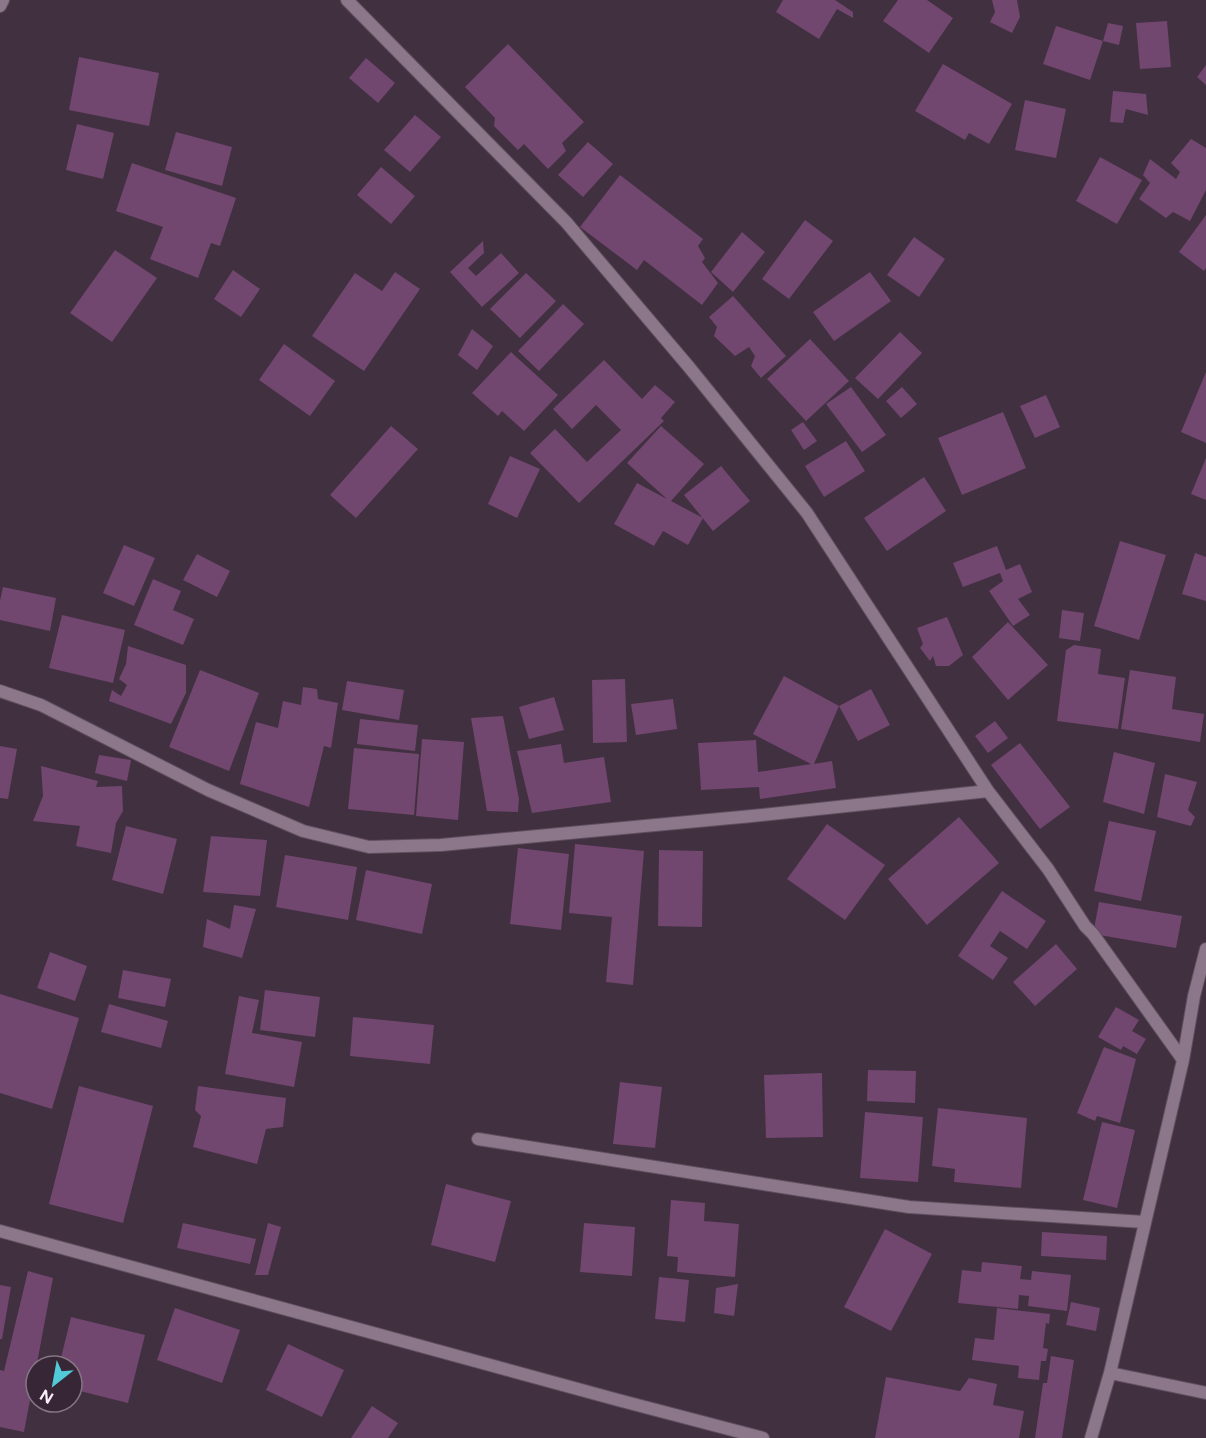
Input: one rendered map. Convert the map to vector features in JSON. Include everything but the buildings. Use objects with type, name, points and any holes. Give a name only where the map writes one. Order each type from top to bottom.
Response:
[{"type":"street","points":[[0,6],[3,0]]},
{"type":"street","points":[[347,0],[566,222],[689,367],[800,504],[988,791],[1048,869],[1085,926],[1183,1060]]},
{"type":"street","points":[[0,691],[41,705],[208,790],[303,831],[369,847],[441,845],[988,791]]},
{"type":"street","points":[[1091,1438],[1110,1372],[1144,1222],[1200,998],[1206,949]]},
{"type":"street","points":[[478,1139],[909,1207],[1144,1222]]},
{"type":"street","points":[[0,1231],[763,1438]]},
{"type":"street","points":[[1110,1372],[1206,1393]]}]
